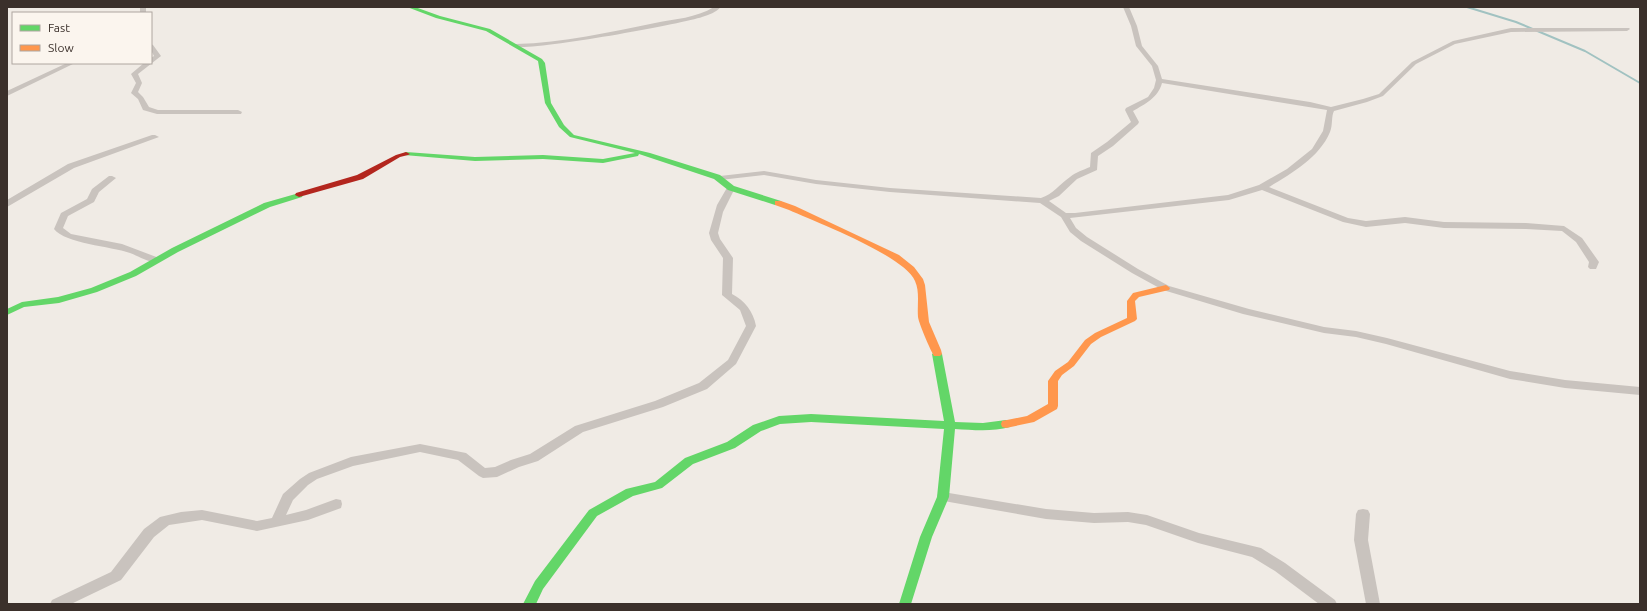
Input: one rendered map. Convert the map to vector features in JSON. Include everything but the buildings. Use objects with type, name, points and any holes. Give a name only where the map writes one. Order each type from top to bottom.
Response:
[{"type":"street","points":[[410,7],[438,17],[488,30],[540,60],[542,63],[548,103],[566,132],[581,139],[648,154],[720,178],[731,188],[792,208],[885,250],[900,259],[913,272],[922,289],[924,322],[936,347],[950,424],[943,497],[926,537],[905,604]]},
{"type":"street","points":[[516,46],[549,44],[625,32],[676,22],[704,14],[718,7]]},
{"type":"street","points":[[720,178],[764,173],[816,182],[890,190],[1042,201],[1056,196],[1074,178],[1094,168],[1094,155],[1110,144],[1134,123],[1135,120],[1128,110],[1150,98],[1157,88],[1160,80],[1155,66],[1139,46],[1134,26],[1126,7]]},
{"type":"street","points":[[1160,80],[1170,83],[1310,104],[1331,109],[1365,101],[1381,95],[1414,63],[1453,43],[1523,29],[1627,30]]},
{"type":"street","points":[[152,47],[158,56],[152,60]]},
{"type":"street","points":[[8,93],[70,64]]},
{"type":"street","points":[[147,64],[134,74],[139,83],[134,92],[141,98],[144,106],[150,110],[168,113],[238,112]]},
{"type":"street","points":[[1064,215],[1089,215],[1229,197],[1262,187],[1290,170],[1315,150],[1327,131],[1329,112],[1331,109]]},
{"type":"street","points":[[7,204],[71,166],[155,137]]},
{"type":"street","points":[[7,312],[22,305],[59,300],[94,290],[133,274],[156,260],[266,206],[360,178],[398,156],[409,154],[474,159],[543,157],[603,161],[648,154]]},
{"type":"street","points":[[112,178],[96,191],[91,200],[64,215],[58,229],[68,236],[120,246],[156,260]]},
{"type":"street","points":[[1262,187],[1346,220],[1366,224],[1406,220],[1444,225],[1526,226],[1564,229],[1579,240],[1594,262],[1593,266]]},
{"type":"street","points":[[276,522],[288,497],[313,476],[337,466],[420,448],[462,456],[483,473],[497,472],[515,463],[542,454],[579,429],[659,404],[703,386],[732,362],[751,326],[749,314],[734,299],[727,295],[728,257],[714,237],[713,231],[717,223],[719,210],[727,192],[731,188]]},
{"type":"street","points":[[1042,201],[1064,215],[1073,230],[1084,239],[1135,271],[1166,288],[1247,312],[1324,330],[1356,334],[1387,341],[1510,375],[1565,384],[1640,391]]},
{"type":"street","points":[[529,604],[539,585],[593,513],[630,492],[658,485],[689,461],[731,445],[757,428],[779,420],[811,418],[990,427],[1027,419],[1047,412],[1053,406],[1053,381],[1058,373],[1071,364],[1088,342],[1098,334],[1132,319],[1131,301],[1136,296],[1166,288]]},
{"type":"street","points":[[943,497],[1046,514],[1094,518],[1128,517],[1147,520],[1198,538],[1256,552],[1280,567],[1330,604]]},
{"type":"street","points":[[57,604],[116,576],[149,533],[165,521],[181,517],[202,515],[257,526],[308,515],[336,504]]},
{"type":"street","points":[[1363,514],[1362,540],[1373,604]]},
{"type":"waterway","points":[[1467,7],[1516,22],[1585,51],[1640,83]]},
{"type":"traffic: fast","points":[[410,7],[438,17],[488,30],[540,60],[542,63],[548,103],[561,126],[572,136],[648,154],[717,177],[731,188],[778,203]]},
{"type":"traffic: fast","points":[[406,154],[475,159],[543,157],[603,161],[636,155]]},
{"type":"traffic: fast","points":[[7,312],[22,305],[59,300],[94,290],[133,274],[175,250],[267,205],[299,195]]},
{"type":"traffic: fast","points":[[905,604],[926,537],[943,497],[950,425],[937,354]]},
{"type":"traffic: fast","points":[[529,604],[539,585],[593,513],[630,492],[658,485],[689,461],[731,445],[757,428],[779,420],[811,418],[983,427],[1006,424]]},
{"type":"traffic: slow","points":[[778,203],[885,251],[911,269],[916,274],[921,285],[924,322],[937,354]]},
{"type":"traffic: slow","points":[[1006,424],[1030,419],[1053,406],[1053,381],[1058,373],[1071,364],[1088,342],[1098,335],[1132,319],[1131,301],[1136,295],[1166,288]]},
{"type":"traffic: jam","points":[[299,195],[360,177],[398,156],[406,154]]}]
